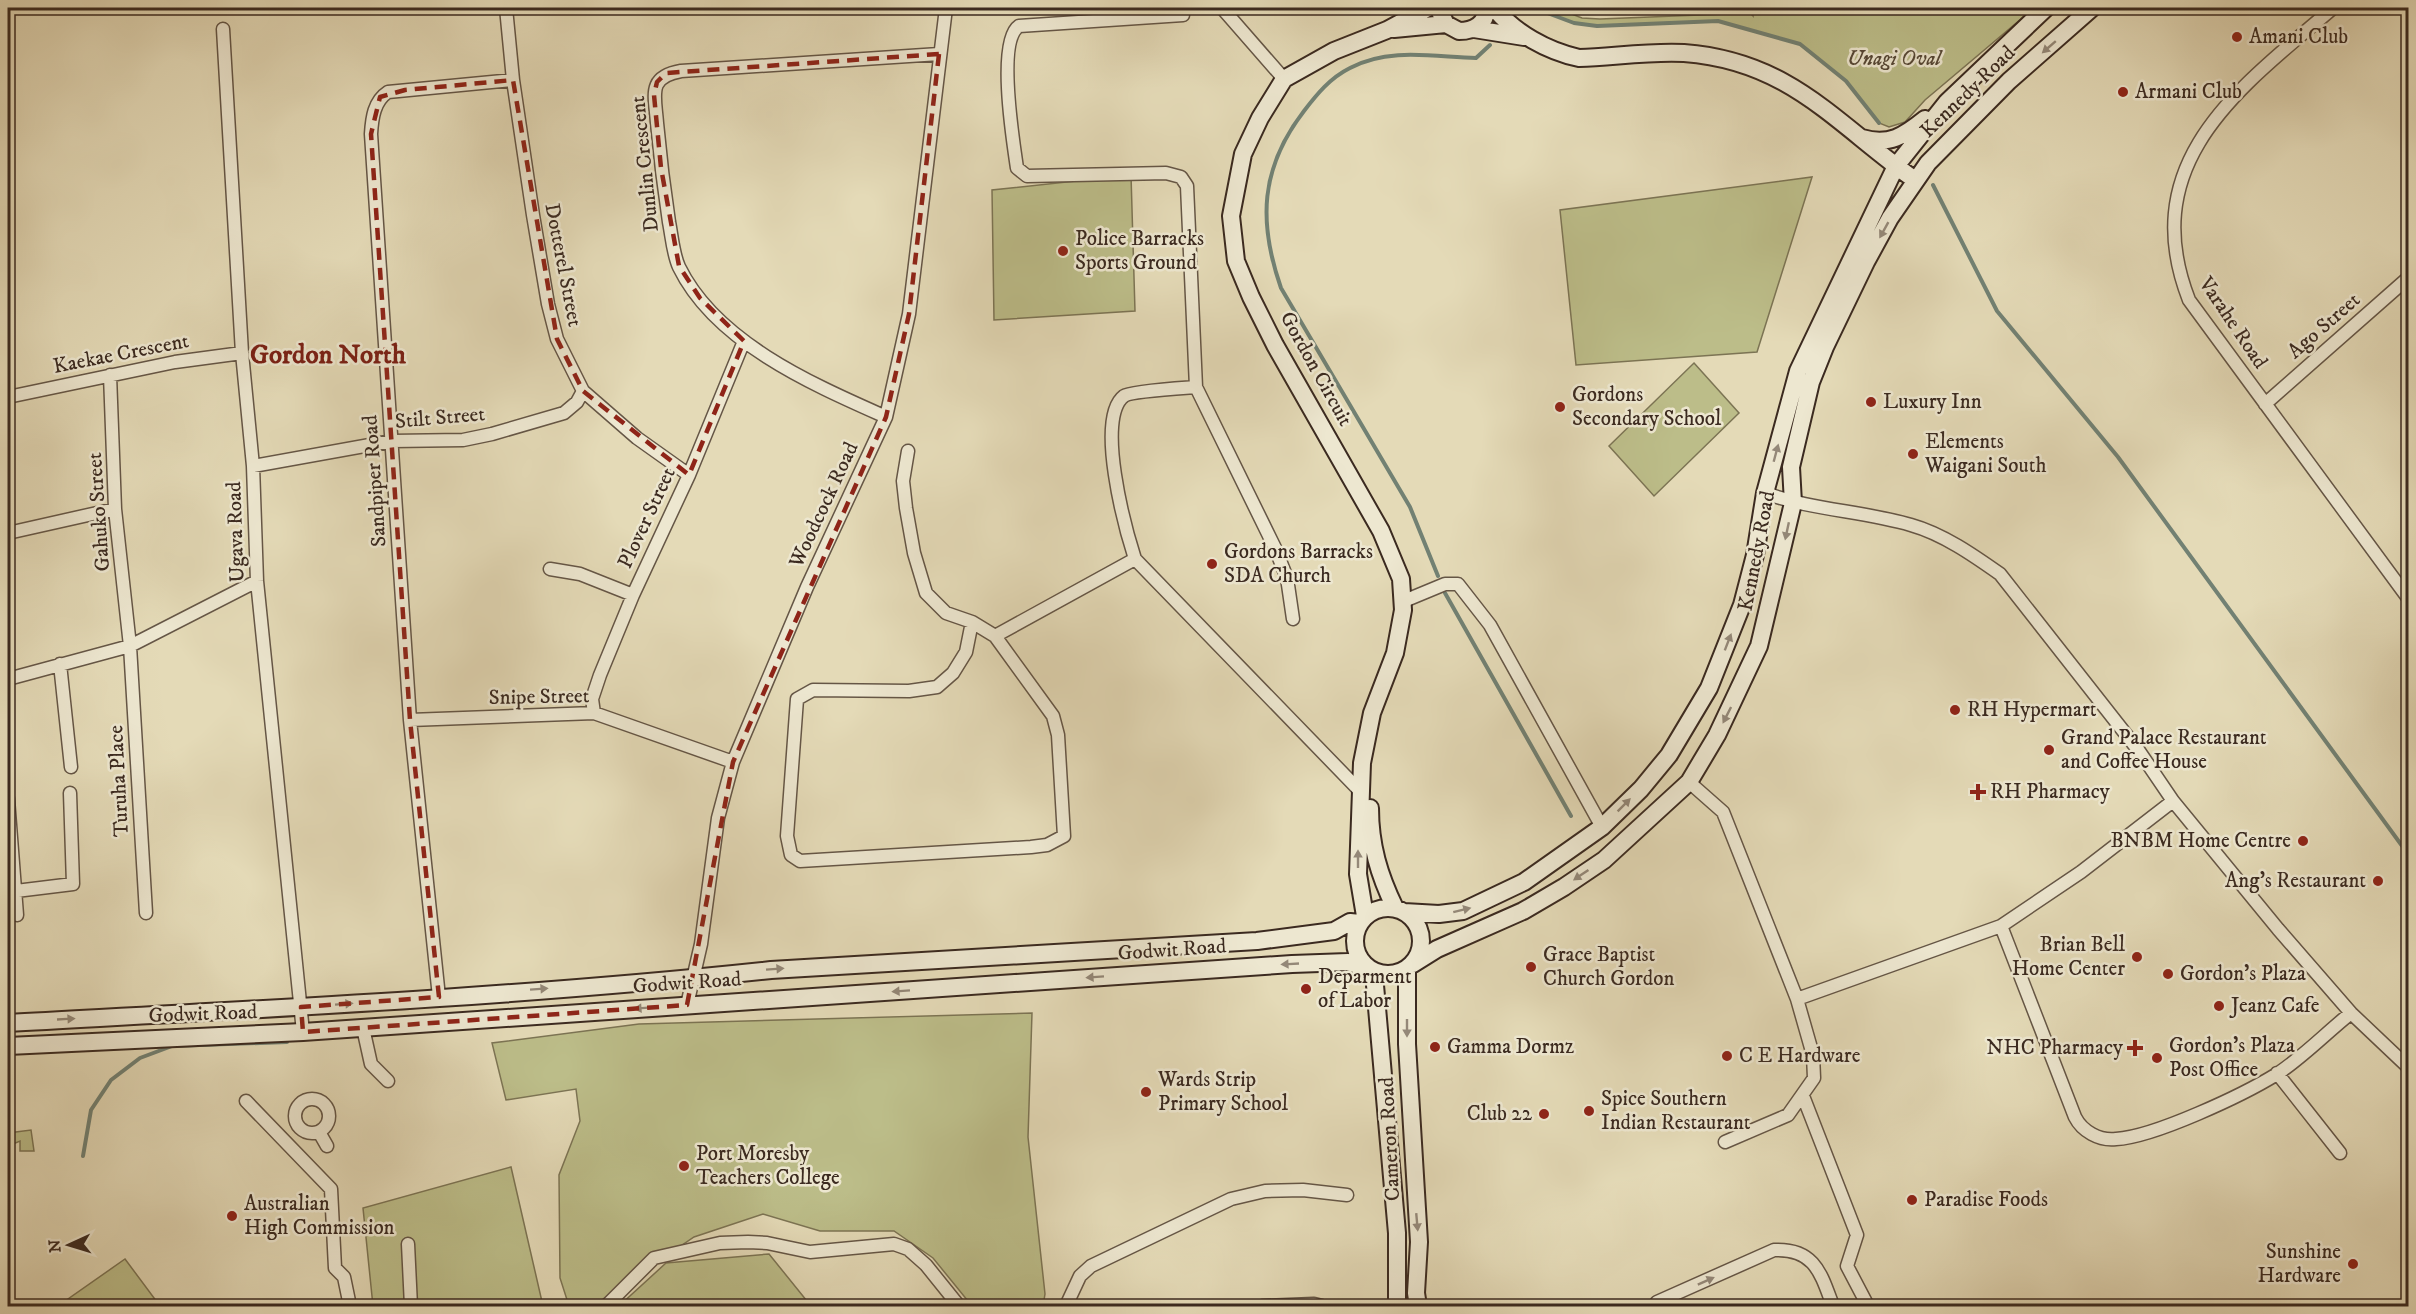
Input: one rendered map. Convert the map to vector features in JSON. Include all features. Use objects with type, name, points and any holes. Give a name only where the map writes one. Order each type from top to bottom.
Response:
[{"type":"main road","name":"Gordon Circuit","points":[[1363,919],[1358,874],[1359,790],[1368,727],[1395,653],[1404,601],[1401,579],[1381,531],[1275,345],[1236,261],[1231,216],[1243,154],[1260,118],[1284,79],[1334,51],[1387,30],[1428,8]]},
{"type":"main road","points":[[1438,8],[1446,24]]},
{"type":"main road","points":[[1474,29],[1484,20],[1487,8]]},
{"type":"main road","points":[[1494,8],[1528,38]]},
{"type":"main road","name":"Kennedy Road","points":[[1400,910],[1439,914],[1463,911],[1484,903],[1551,865],[1602,827],[1641,789],[1669,755],[1709,688],[1742,605],[1755,555],[1765,493],[1798,371],[1838,283],[1872,221],[1896,166],[1947,102],[2046,8]]},
{"type":"main road","name":"Kennedy Road","points":[[1410,966],[1437,949],[1523,911],[1564,887],[1604,860],[1689,782],[1717,735],[1759,646],[1793,503],[1791,467],[1811,382],[1825,347],[1866,262],[1915,180],[1928,163],[2009,81],[2092,8]]},
{"type":"main road","name":"Gordon Circuit","points":[[1387,30],[1446,24],[1460,31],[1474,29]]},
{"type":"main road","points":[[1474,29],[1528,38],[1563,54],[1579,58],[1682,53],[1754,67],[1805,93],[1915,180]]},
{"type":"main road","points":[[1860,137],[1879,143],[1908,133],[1947,102]]},
{"type":"main road","points":[[1860,137],[1880,168],[1882,180],[1880,202],[1872,221]]},
{"type":"main road","points":[[1359,790],[1369,805],[1374,854],[1382,882],[1400,910],[1412,918],[1421,936],[1421,946],[1410,966],[1393,974],[1371,971],[1356,952],[1356,932],[1363,919],[1376,910],[1400,910]]},
{"type":"main road","name":"Godwit Road","points":[[8,1023],[301,1007],[693,978],[771,970],[1257,941],[1334,931],[1350,922],[1363,919]]},
{"type":"main road","name":"Godwit Road","points":[[8,1046],[303,1032],[1292,964],[1348,962],[1371,971]]},
{"type":"main road","name":"Cameron Road","points":[[1410,966],[1407,1044],[1419,1242],[1416,1293],[1418,1306]]},
{"type":"main road","name":"Cameron Road","points":[[1371,971],[1397,1233],[1397,1306]]},
{"type":"street","name":"Dotterel Street","points":[[506,8],[513,80],[548,304],[557,339],[583,391],[637,438],[689,475]]},
{"type":"street","name":"Woodcock Road","points":[[687,1005],[701,944],[718,818],[732,762],[807,587],[886,417],[909,314],[946,8]]},
{"type":"street","points":[[1222,8],[1284,79]]},
{"type":"street","name":"Varahe Road","points":[[2333,8],[2249,83],[2201,135],[2189,157],[2175,210],[2173,229],[2175,257],[2189,300],[2409,598]]},
{"type":"street","points":[[1183,15],[1019,26],[1009,37],[1007,50],[1017,168],[1022,174],[1166,173],[1181,177],[1187,186],[1196,387],[1275,548],[1287,578],[1293,619]]},
{"type":"street","name":"Ugava Road","points":[[223,29],[242,353],[253,466],[257,581],[303,1032]]},
{"type":"street","name":"Dunlin Crescent","points":[[886,417],[801,380],[744,341],[700,298],[679,266],[661,168],[654,95],[657,82],[666,74],[706,68],[939,54]]},
{"type":"street","name":"Sandpiper Road","points":[[439,997],[410,720],[371,134],[372,119],[380,97],[388,92],[513,80]]},
{"type":"street","name":"Ago Street","points":[[2265,404],[2409,278]]},
{"type":"street","name":"Plover Street","points":[[594,712],[592,699],[595,689],[633,595],[689,475],[744,341]]},
{"type":"street","name":"Kaekae Crescent","points":[[8,397],[175,362],[242,353]]},
{"type":"street","name":"Gahuko Street","points":[[110,375],[116,509],[130,646]]},
{"type":"street","points":[[1196,387],[1125,395],[1115,405],[1111,420],[1112,451],[1125,529],[1135,559],[1359,790]]},
{"type":"street","name":"Stilt Street","points":[[253,466],[392,441],[463,440],[526,426],[564,413],[577,402],[583,391]]},
{"type":"street","points":[[908,451],[903,481],[906,508],[914,553],[926,593],[946,613],[972,622],[995,636],[1053,716],[1058,735],[1064,836],[1047,845],[1031,847],[800,861],[791,855],[787,836],[797,699],[813,690],[909,691],[937,687],[953,673],[966,652],[972,622]]},
{"type":"street","points":[[1765,493],[1793,503],[1869,515],[1913,525],[1970,552],[2000,574],[2139,751],[2174,801],[2351,1012],[2409,1067]]},
{"type":"street","points":[[8,533],[116,509]]},
{"type":"street","points":[[995,636],[1135,559]]},
{"type":"street","points":[[550,570],[580,574],[633,595]]},
{"type":"street","points":[[8,679],[130,646],[257,581]]},
{"type":"street","points":[[1404,601],[1445,584],[1458,584],[1490,625],[1602,827]]},
{"type":"street","name":"Turuha Place","points":[[130,646],[146,913]]},
{"type":"street","points":[[60,664],[70,767]]},
{"type":"street","name":"Snipe Street","points":[[410,720],[594,712],[732,762]]},
{"type":"street","points":[[1689,782],[1723,812],[1797,999],[1813,1055],[1814,1078],[1788,1115],[1725,1142]]},
{"type":"street","points":[[16,891],[73,884],[70,794]]},
{"type":"street","points":[[8,799],[17,915]]},
{"type":"street","points":[[1797,999],[2001,926],[2081,872],[2174,801]]},
{"type":"street","points":[[2001,926],[2075,1117],[2087,1132],[2115,1140],[2150,1131],[2212,1107],[2277,1073],[2351,1012]]},
{"type":"street","points":[[363,1028],[371,1065],[388,1082]]},
{"type":"street","points":[[2277,1073],[2340,1153]]},
{"type":"street","points":[[1803,1096],[1857,1235],[1847,1266],[1868,1306]]},
{"type":"street","points":[[286,1140],[297,1126],[295,1112],[300,1104],[308,1099],[319,1100],[329,1113],[327,1124],[319,1132],[310,1134],[297,1126]]},
{"type":"street","points":[[246,1101],[331,1189],[335,1268],[344,1276],[350,1306]]},
{"type":"street","points":[[319,1132],[327,1146]]},
{"type":"street","points":[[1066,1306],[1080,1276],[1092,1266],[1231,1199],[1265,1191],[1303,1190],[1347,1195]]},
{"type":"street","points":[[606,1306],[654,1258],[720,1242],[748,1242],[810,1251],[894,1244],[908,1249],[926,1265],[959,1306]]},
{"type":"street","points":[[408,1244],[411,1306]]},
{"type":"street","points":[[1654,1306],[1657,1302],[1774,1251],[1788,1250],[1808,1257],[1820,1273],[1833,1306]]},
{"type":"street","points":[[1262,1306],[1314,1304],[1322,1306]]},
{"type":"highlighted area","points":[[939,54],[909,314],[886,417],[733,762],[687,1005],[303,1032],[301,1007],[439,997],[410,720],[371,134],[380,97],[405,90],[513,80],[557,339],[583,391],[689,475],[744,341],[700,298],[679,266],[661,168],[654,95],[657,82],[666,73]]},
{"type":"green space","name":"Unagi Oval","points":[[1534,8],[1556,8],[1582,18],[1600,19],[1750,13],[1753,16],[1752,8],[2034,8],[1925,100],[1905,122],[1889,127],[1879,123],[1846,81],[1799,44],[1718,21],[1597,26],[1574,23]]},
{"type":"green space","name":"Police Barracks Sports Ground","points":[[1131,175],[1135,311],[994,320],[992,190]]},
{"type":"green space","points":[[1812,177],[1757,352],[1576,365],[1560,210]]},
{"type":"green space","points":[[1694,363],[1739,413],[1654,496],[1609,446]]},
{"type":"green space","points":[[1032,1013],[1028,1137],[1045,1294],[1043,1306],[972,1306],[933,1258],[894,1231],[820,1231],[763,1214],[694,1237],[593,1306],[569,1306],[560,1278],[559,1175],[580,1121],[576,1089],[506,1100],[492,1043],[639,1024]]},
{"type":"green space","points":[[31,1130],[34,1151],[20,1151],[20,1141],[8,1146],[8,1133]]},
{"type":"green space","points":[[511,1167],[543,1306],[373,1306],[363,1208]]},
{"type":"green space","points":[[769,1254],[811,1306],[619,1306],[666,1263]]},
{"type":"green space","points":[[125,1259],[160,1306],[58,1306]]},
{"type":"waterway","points":[[1534,8],[1574,23],[1597,26],[1718,21],[1800,44],[1846,81],[1879,123]]},
{"type":"waterway","points":[[1438,576],[1410,507],[1281,288],[1269,241],[1267,196],[1271,175],[1289,132],[1319,93],[1343,72],[1380,57],[1396,55],[1476,58],[1490,45]]},
{"type":"waterway","points":[[1933,185],[1997,311],[2118,457],[2408,854]]},
{"type":"waterway","points":[[1445,593],[1571,816]]},
{"type":"waterway","points":[[83,1156],[91,1110],[111,1080],[140,1058],[172,1046],[287,1042]]},
{"type":"place","name":"Amani Club","points":[[2237,37]]},
{"type":"place","name":"Armani Club","points":[[2123,92]]},
{"type":"place","name":"Police Barracks Sports Ground","points":[[1063,251]]},
{"type":"place","name":"Luxury Inn","points":[[1871,402]]},
{"type":"place","name":"Gordons Secondary School","points":[[1560,407]]},
{"type":"place","name":"Elements Waigani South","points":[[1913,454]]},
{"type":"place","name":"Gordons Barracks SDA Church","points":[[1212,564]]},
{"type":"place","name":"RH Hypermart","points":[[1955,710]]},
{"type":"place","name":"Grand Palace Restaurant and Coffee House","points":[[2049,750]]},
{"type":"place","name":"RH Pharmacy","points":[[1978,792]]},
{"type":"place","name":"BNBM Home Centre","points":[[2303,841]]},
{"type":"place","name":"Ang's Restaurant","points":[[2378,881]]},
{"type":"place","name":"Brian Bell Home Center","points":[[2137,957]]},
{"type":"place","name":"Grace Baptist Church Gordon","points":[[1531,967]]},
{"type":"place","name":"Gordon's Plaza","points":[[2168,974]]},
{"type":"place","name":"Deparment of Labor","points":[[1306,989]]},
{"type":"place","name":"Jeanz Cafe","points":[[2219,1006]]},
{"type":"place","name":"Gamma Dormz","points":[[1435,1047]]},
{"type":"place","name":"NHC Pharmacy","points":[[2135,1048]]},
{"type":"place","name":"C E Hardware","points":[[1727,1056]]},
{"type":"place","name":"Gordon's Plaza Post Office","points":[[2157,1058]]},
{"type":"place","name":"Wards Strip Primary School","points":[[1146,1092]]},
{"type":"place","name":"Spice Southern Indian Restaurant","points":[[1589,1111]]},
{"type":"place","name":"Club 22","points":[[1544,1114]]},
{"type":"place","name":"Port Moresby Teachers College","points":[[684,1166]]},
{"type":"place","name":"Paradise Foods","points":[[1912,1200]]},
{"type":"place","name":"Australian High Commission","points":[[232,1216]]},
{"type":"place","name":"Sunshine Hardware","points":[[2353,1264]]},
{"type":"district","name":"Gordon North","points":[[328,355]]}]
